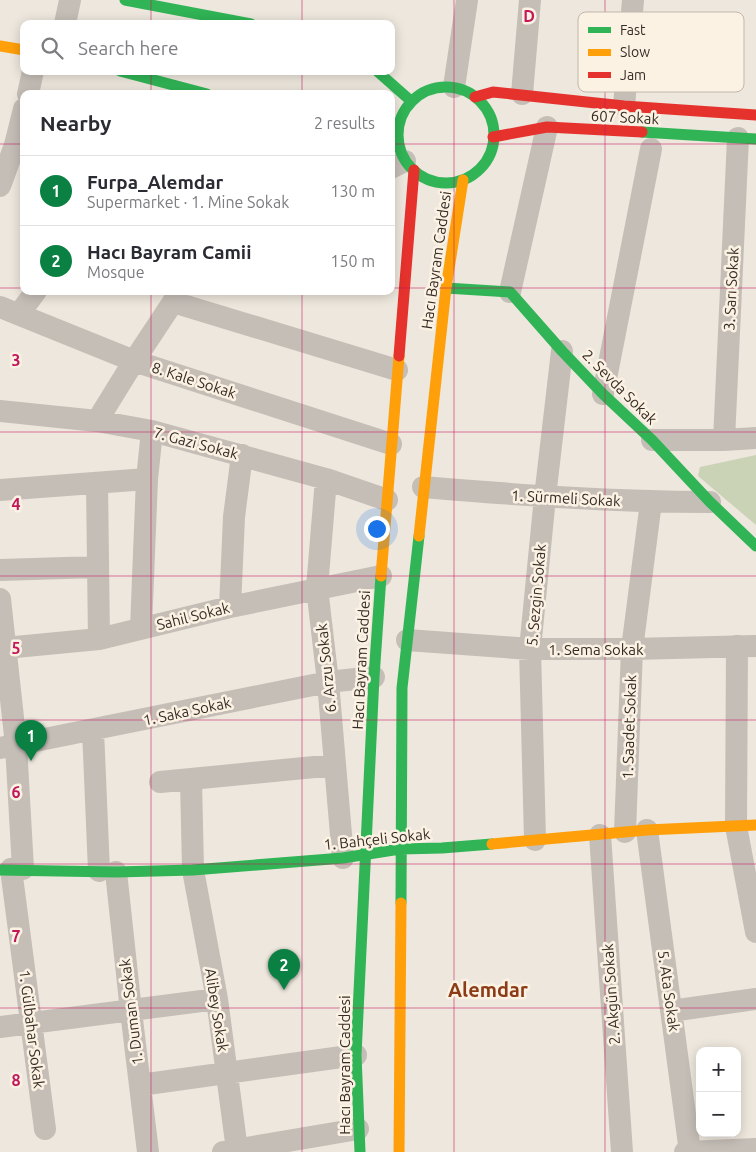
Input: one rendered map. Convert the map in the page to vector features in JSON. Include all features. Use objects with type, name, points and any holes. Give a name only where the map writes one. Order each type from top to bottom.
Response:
[{"type":"main road","points":[[126,0],[230,20]]},
{"type":"main road","points":[[0,46],[20,49]]},
{"type":"main road","points":[[135,75],[192,90]]},
{"type":"main road","points":[[382,75],[412,101]]},
{"type":"main road","points":[[438,87],[454,87],[469,92],[475,97],[490,114],[494,130],[493,145],[487,160],[477,172],[463,180],[447,183],[431,181],[417,173],[400,158],[398,130],[402,114],[412,101],[424,92],[438,87]]},
{"type":"main road","points":[[475,97],[493,92],[624,106],[756,115]]},
{"type":"main road","name":"607 Sokak","points":[[493,137],[547,127],[747,139]]},
{"type":"main road","name":"Hacı Bayram Caddesi","points":[[360,1152],[356,1055],[380,576],[397,370],[400,158]]},
{"type":"main road","name":"Hacı Bayram Caddesi","points":[[399,1152],[402,688],[446,288],[463,180]]},
{"type":"main road","points":[[446,288],[510,292]]},
{"type":"main road","name":"2. Sevda Sokak","points":[[510,292],[603,394],[652,440],[710,502],[756,546]]},
{"type":"main road","name":"1. Bahçeli Sokak","points":[[11,869],[193,870],[343,858],[400,849],[442,848],[636,831],[746,826]]},
{"type":"street","points":[[65,20],[70,0]]},
{"type":"street","points":[[454,87],[467,0]]},
{"type":"street","points":[[522,94],[530,0]]},
{"type":"street","points":[[29,90],[32,75]]},
{"type":"street","points":[[624,106],[625,92]]},
{"type":"street","points":[[0,186],[20,122]]},
{"type":"street","points":[[510,292],[547,127]]},
{"type":"street","name":"3. Sarı Sokak","points":[[724,440],[747,139]]},
{"type":"street","points":[[603,394],[651,149]]},
{"type":"street","points":[[9,311],[31,295]]},
{"type":"street","points":[[97,421],[176,296],[397,370]]},
{"type":"street","name":"8. Kale Sokak","points":[[9,311],[134,361],[391,444]]},
{"type":"street","name":"5. Sezgin Sokak","points":[[535,840],[530,649],[562,350]]},
{"type":"street","name":"7. Gazi Sokak","points":[[0,411],[97,421],[152,431],[326,479],[386,500]]},
{"type":"street","points":[[142,628],[147,479],[152,431]]},
{"type":"street","points":[[652,440],[756,438]]},
{"type":"street","points":[[230,607],[234,517],[242,455]]},
{"type":"street","points":[[0,490],[147,479]]},
{"type":"street","name":"6. Arzu Sokak","points":[[326,479],[317,588],[328,682],[343,858]]},
{"type":"street","points":[[96,483],[99,638]]},
{"type":"street","name":"1. Sürmeli Sokak","points":[[423,488],[545,497],[651,502],[710,502]]},
{"type":"street","name":"1. Saadet Sokak","points":[[636,831],[632,649],[651,502]]},
{"type":"street","points":[[0,570],[97,567]]},
{"type":"street","name":"Sahil Sokak","points":[[5,648],[99,638],[230,607],[380,576]]},
{"type":"street","name":"1. Gülbahar Sokak","points":[[0,598],[5,648],[11,869],[45,1129]]},
{"type":"street","name":"1. Sema Sokak","points":[[407,640],[530,649],[747,646]]},
{"type":"street","points":[[747,646],[746,826],[756,932]]},
{"type":"street","name":"1. Saka Sokak","points":[[8,747],[328,682],[374,677]]},
{"type":"street","name":"1. Duman Sokak","points":[[93,730],[108,871],[131,1011],[148,1152]]},
{"type":"street","points":[[160,782],[335,765]]},
{"type":"street","name":"Alibey Sokak","points":[[191,780],[193,870],[217,999],[226,1072],[230,1151]]},
{"type":"street","name":"5. Ata Sokak","points":[[636,831],[671,1011],[690,1152]]},
{"type":"street","name":"2. Akgün Sokak","points":[[600,835],[622,1152]]},
{"type":"street","points":[[0,1027],[217,999]]},
{"type":"street","points":[[671,1011],[756,999]]},
{"type":"street","points":[[140,1085],[356,1055]]},
{"type":"street","points":[[230,1151],[358,1129]]},
{"type":"street","points":[[685,1152],[756,1149]]},
{"type":"green space","points":[[756,455],[756,525],[698,476],[700,467]]},
{"type":"traffic: fast","points":[[125,0],[230,20]]},
{"type":"traffic: fast","points":[[135,75],[192,90]]},
{"type":"traffic: fast","points":[[382,75],[411,101]]},
{"type":"traffic: fast","points":[[446,87],[464,91],[480,101],[490,117],[494,135],[490,153],[480,169],[464,179],[446,183],[428,179],[412,169],[402,153],[398,135],[402,117],[412,101],[428,91],[446,87]]},
{"type":"traffic: fast","points":[[642,132],[756,139]]},
{"type":"traffic: fast","points":[[446,288],[510,292],[603,394],[652,440],[710,502],[756,546]]},
{"type":"traffic: fast","points":[[401,903],[402,688],[419,536]]},
{"type":"traffic: fast","points":[[360,1152],[356,1055],[374,677],[381,576]]},
{"type":"traffic: fast","points":[[0,870],[116,872],[193,870],[343,858],[400,849],[492,844]]},
{"type":"traffic: slow","points":[[0,46],[20,49]]},
{"type":"traffic: slow","points":[[419,536],[446,288],[463,180]]},
{"type":"traffic: slow","points":[[381,576],[399,356]]},
{"type":"traffic: slow","points":[[492,844],[647,830],[756,825]]},
{"type":"traffic: slow","points":[[399,1152],[401,903]]},
{"type":"traffic: jam","points":[[475,97],[493,92],[624,106],[756,115]]},
{"type":"traffic: jam","points":[[493,137],[547,127],[642,132]]},
{"type":"traffic: jam","points":[[399,356],[414,170]]},
{"type":"place","name":"Furpa_Alemdar","points":[[31,761]]},
{"type":"place","name":"Hacı Bayram Camii","points":[[284,990]]},
{"type":"district","name":"Alemdar","points":[[488,989]]}]
